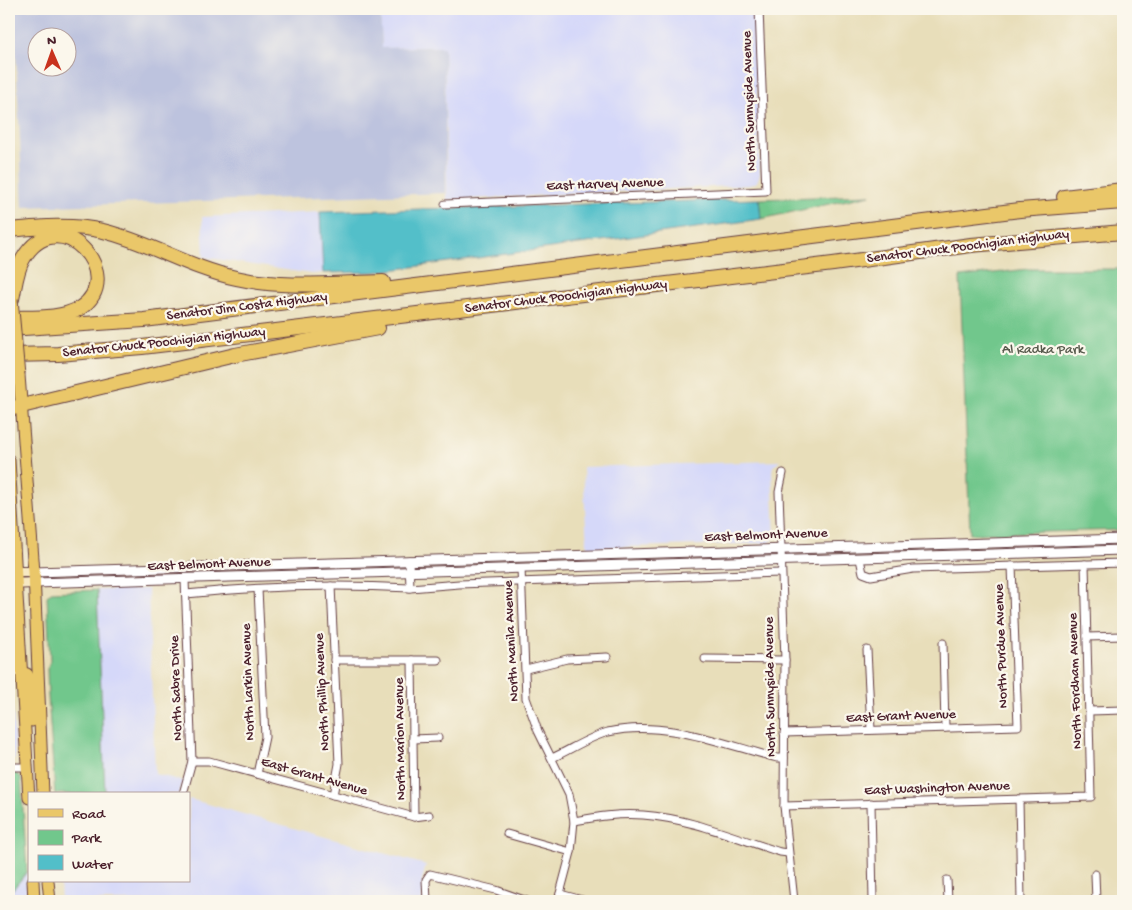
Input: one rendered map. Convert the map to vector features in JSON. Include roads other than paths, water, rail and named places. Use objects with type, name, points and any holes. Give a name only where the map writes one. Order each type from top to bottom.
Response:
[{"type":"highway","points":[[957,218],[1019,203],[1123,190]]},
{"type":"highway","points":[[9,230],[64,226],[102,231],[210,272],[273,284],[300,285],[484,278],[1048,207],[1123,202]]},
{"type":"highway","name":"Senator Chuck Poochigian Highway","points":[[9,355],[58,354],[142,347],[1035,238],[1123,232]]},
{"type":"highway","points":[[9,318],[55,315],[80,308],[90,298],[95,286],[96,271],[92,258],[84,247],[66,237],[49,237],[43,240],[30,249],[23,259],[12,299]]},
{"type":"highway","points":[[1035,238],[1123,241]]},
{"type":"highway","name":"Senator Jim Costa Highway","points":[[9,329],[144,320],[484,278]]},
{"type":"highway","points":[[16,408],[235,355],[490,306]]},
{"type":"main road","points":[[9,276],[19,375],[16,408],[34,578],[43,792]]},
{"type":"main road","points":[[9,460],[12,578],[21,672],[29,792]]},
{"type":"main road","name":"East Belmont Avenue","points":[[12,578],[34,578]]},
{"type":"main road","points":[[21,672],[27,674],[30,681],[32,721],[41,749]]},
{"type":"main road","points":[[24,714],[34,744],[36,792]]},
{"type":"main road","points":[[33,882],[34,901]]},
{"type":"main road","points":[[48,882],[50,901]]},
{"type":"street","name":"North Sunnyside Avenue","points":[[759,9],[766,191]]},
{"type":"street","name":"East Harvey Avenue","points":[[445,204],[766,191]]},
{"type":"street","name":"North Sunnyside Avenue","points":[[783,473],[779,492],[785,660],[784,806],[794,901]]},
{"type":"street","name":"East Belmont Avenue","points":[[34,578],[409,560],[1123,539]]},
{"type":"street","points":[[928,557],[952,550],[997,548],[1001,542]]},
{"type":"street","name":"East Belmont Avenue","points":[[34,578],[185,580],[1123,550]]},
{"type":"street","points":[[860,559],[863,573],[871,576],[913,569],[1123,563]]},
{"type":"street","points":[[409,560],[410,588]]},
{"type":"street","name":"North Fordham Avenue","points":[[1085,564],[1091,797]]},
{"type":"street","name":"North Purdue Avenue","points":[[1012,566],[1018,726]]},
{"type":"street","name":"North Manila Avenue","points":[[521,568],[528,706],[569,794],[574,821],[571,852],[559,898]]},
{"type":"street","points":[[186,594],[331,586],[410,588],[459,584],[781,573]]},
{"type":"street","name":"North Sabre Drive","points":[[184,792],[192,761],[185,580]]},
{"type":"street","name":"North Phillip Avenue","points":[[331,586],[340,764],[333,795]]},
{"type":"street","name":"North Larkin Avenue","points":[[257,774],[265,738],[258,589]]},
{"type":"street","points":[[1087,637],[1123,636]]},
{"type":"street","points":[[943,643],[945,728]]},
{"type":"street","points":[[867,650],[871,730]]},
{"type":"street","points":[[526,669],[567,659],[607,657]]},
{"type":"street","points":[[705,659],[785,660]]},
{"type":"street","points":[[334,660],[438,660]]},
{"type":"street","name":"North Marion Avenue","points":[[412,660],[414,817]]},
{"type":"street","points":[[9,673],[21,672]]},
{"type":"street","points":[[1090,711],[1123,710]]},
{"type":"street","name":"East Grant Avenue","points":[[784,733],[1018,726]]},
{"type":"street","points":[[552,758],[606,732],[631,728],[667,729],[777,758],[784,758]]},
{"type":"street","points":[[413,739],[438,738]]},
{"type":"street","name":"East Grant Avenue","points":[[192,761],[209,761],[414,817],[429,815]]},
{"type":"street","points":[[9,767],[27,767]]},
{"type":"street","name":"East Washington Avenue","points":[[784,806],[1091,797]]},
{"type":"street","points":[[1018,799],[1021,901]]},
{"type":"street","points":[[871,803],[874,901]]},
{"type":"street","points":[[574,821],[605,816],[644,815],[681,821],[780,852],[788,852]]},
{"type":"street","points":[[507,834],[571,852]]},
{"type":"street","points":[[427,901],[426,880],[430,874],[496,890],[527,901]]},
{"type":"street","points":[[1095,874],[1096,901]]},
{"type":"street","points":[[947,880],[948,901]]},
{"type":"street","points":[[559,898],[586,901]]},
{"type":"water","points":[[759,199],[761,219],[375,272],[323,273],[320,212]]},
{"type":"railway","points":[[9,112],[13,203]]},
{"type":"park label","name":"Al Radka Park","points":[[1043,350]]}]
